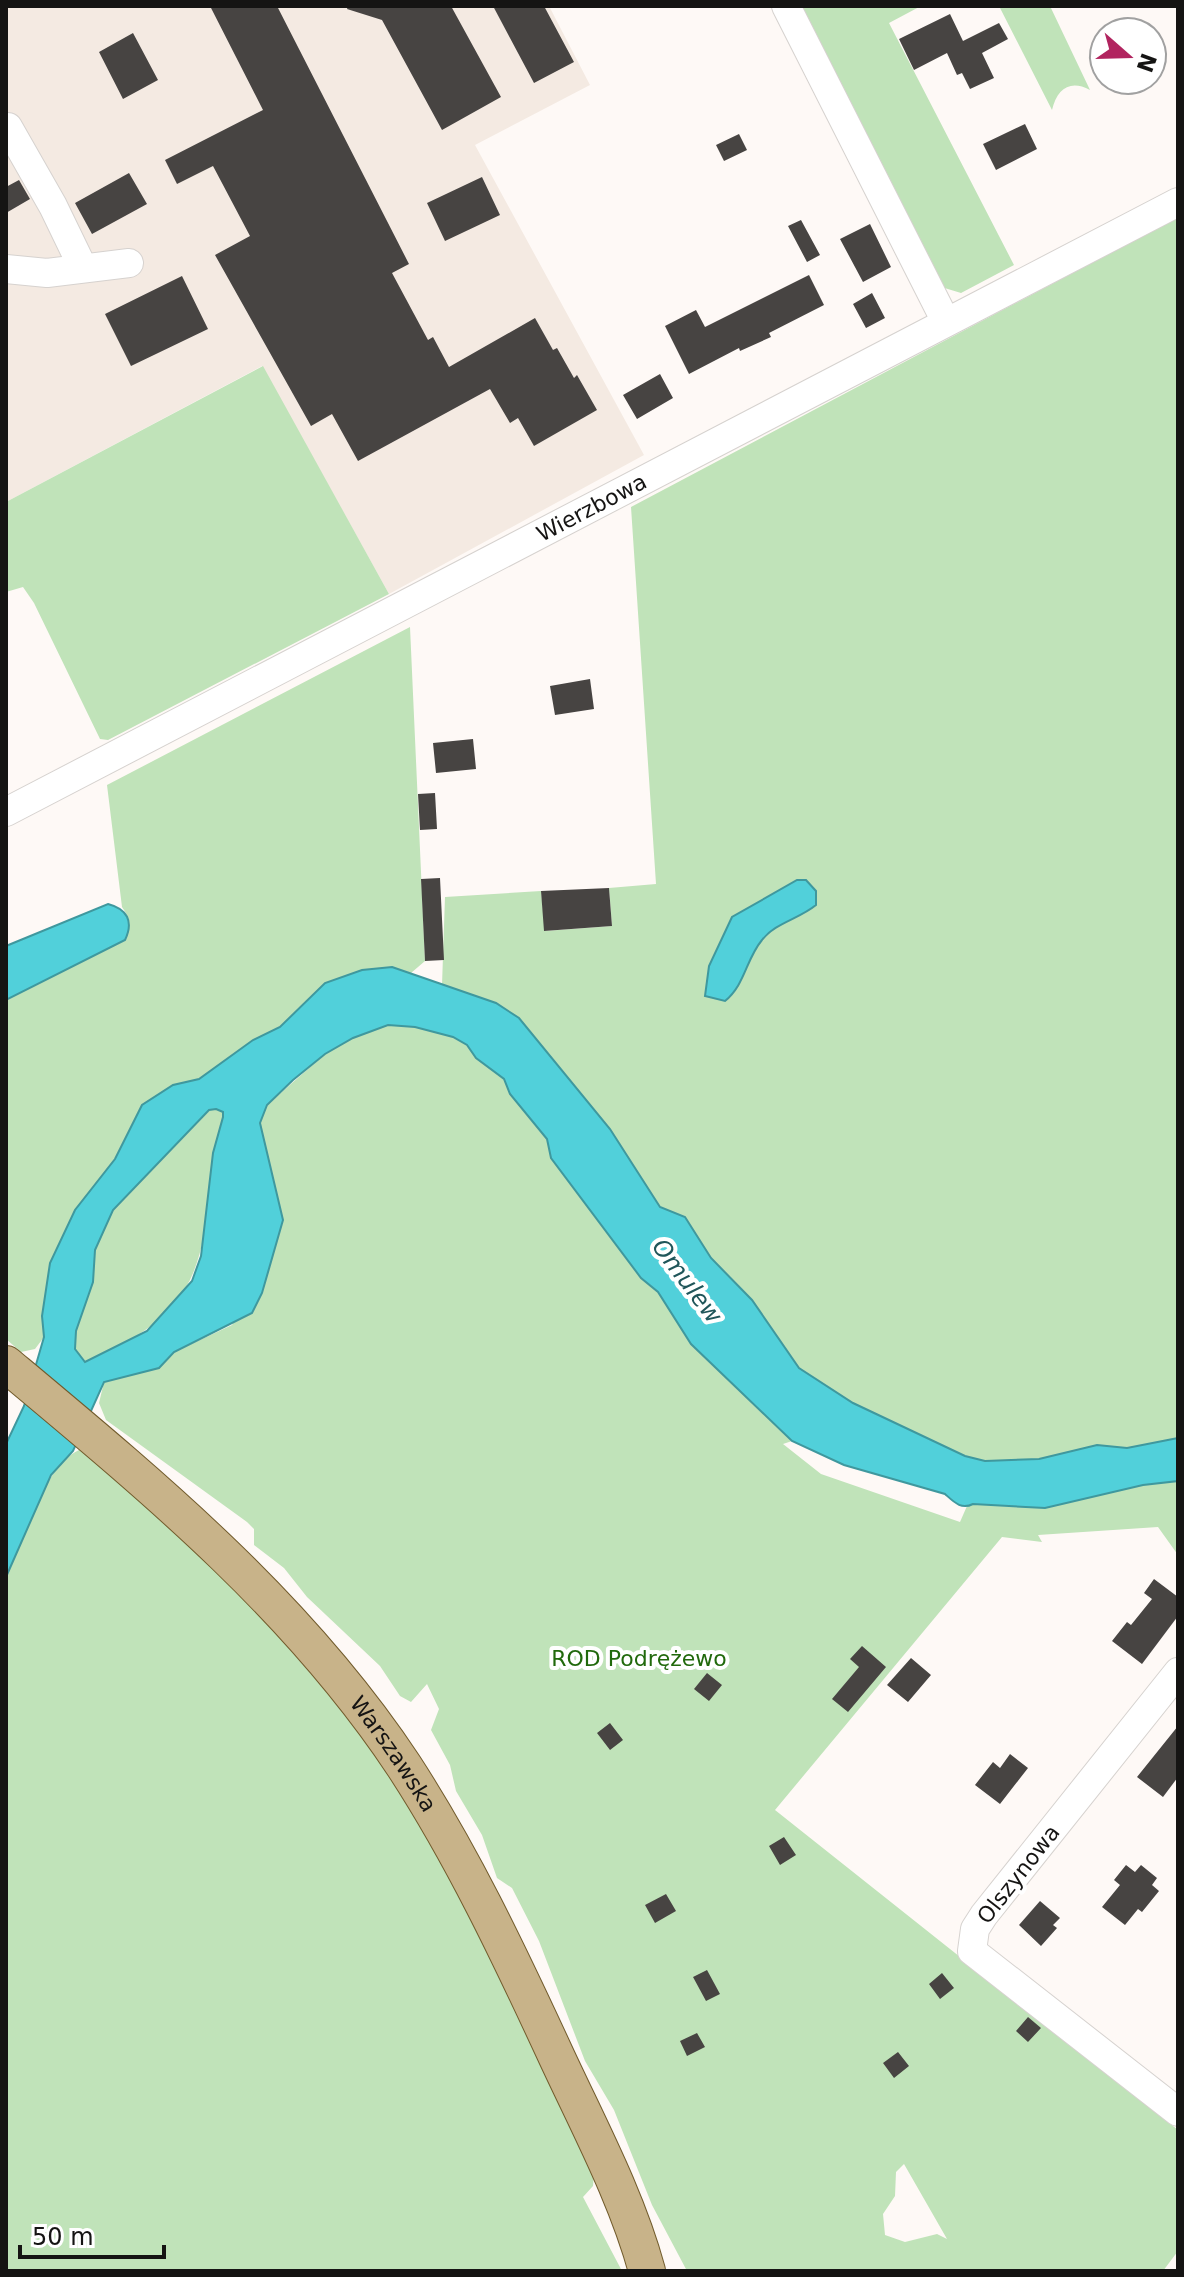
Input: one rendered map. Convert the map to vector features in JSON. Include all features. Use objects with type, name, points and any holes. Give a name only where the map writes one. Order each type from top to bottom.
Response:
[{"type":"main road","name":"Warszawska","points":[[6,1364],[195,1525],[272,1602],[340,1679],[404,1766],[499,1935],[649,2263]]},
{"type":"street","points":[[786,6],[946,322]]},
{"type":"street","points":[[8,127],[53,206],[83,268]]},
{"type":"street","name":"Wierzbowa","points":[[6,812],[1178,202]]},
{"type":"street","points":[[6,269],[47,273],[129,263]]},
{"type":"street","name":"Olszynowa","points":[[1178,1672],[984,1915],[975,1929],[972,1951],[1178,2112]]},
{"type":"shaded area","points":[[6,6],[549,6],[590,85],[475,145],[644,455],[389,594],[262,366],[6,502]]},
{"type":"green space","points":[[791,6],[921,6],[889,23],[1014,265],[961,293],[938,286]]},
{"type":"green space","points":[[999,6],[1050,6],[1088,86],[1088,89],[1076,86],[1065,88],[1057,96],[1052,110]]},
{"type":"green space","points":[[1178,217],[1178,1438],[1127,1448],[1097,1445],[1039,1459],[985,1461],[965,1456],[853,1403],[799,1368],[752,1300],[711,1258],[685,1218],[660,1207],[610,1129],[576,1090],[442,985],[445,897],[541,891],[545,931],[612,926],[609,888],[656,884],[631,507]]},
{"type":"green space","points":[[263,366],[389,594],[108,740],[100,739],[34,603],[23,587],[6,592],[6,502]]},
{"type":"green space","points":[[410,627],[425,961],[411,973],[392,967],[362,970],[325,983],[280,1027],[253,1040],[199,1079],[173,1085],[142,1105],[115,1159],[75,1210],[51,1263],[42,1316],[44,1337],[35,1349],[21,1352],[6,1339],[6,1000],[117,944],[128,933],[107,785]]},
{"type":"green space","name":"ROD Podrężewo","points":[[388,1025],[415,1027],[453,1037],[467,1045],[476,1058],[504,1079],[510,1094],[547,1139],[551,1158],[641,1278],[658,1291],[691,1344],[792,1441],[783,1444],[821,1474],[960,1522],[967,1506],[973,1504],[1045,1508],[1143,1485],[1178,1481],[1178,1555],[1158,1527],[1038,1535],[1042,1542],[1002,1537],[775,1810],[1178,2130],[1178,2251],[1163,2271],[687,2271],[652,2205],[614,2110],[585,2061],[539,1941],[512,1888],[497,1878],[482,1835],[456,1791],[450,1765],[431,1730],[439,1709],[427,1684],[411,1702],[400,1696],[380,1666],[307,1597],[284,1568],[254,1545],[254,1529],[247,1522],[106,1420],[99,1403],[104,1382],[159,1368],[174,1352],[232,1325],[271,1260],[283,1220],[260,1123],[267,1105],[325,1054],[353,1038]],"holes":[[[904,2164],[947,2239],[937,2234],[905,2242],[885,2235],[883,2214],[895,2196],[896,2172]]]},
{"type":"green space","points":[[210,1110],[223,1112],[223,1117],[202,1245],[193,1272],[179,1298],[157,1321],[124,1343],[86,1362],[75,1349],[76,1331],[93,1282],[95,1250],[113,1210]]},
{"type":"green space","points":[[84,1448],[181,1537],[273,1631],[358,1731],[433,1840],[478,1921],[594,2174],[593,2186],[583,2197],[622,2271],[6,2271],[6,1577],[46,1485],[70,1456]]},
{"type":"water","points":[[797,880],[806,880],[816,891],[816,905],[767,934],[732,995],[725,1001],[705,996],[709,966],[732,917]]},
{"type":"water","points":[[108,904],[120,909],[127,917],[129,927],[125,940],[6,1000],[6,946]]},
{"type":"water","name":"Omulew","points":[[392,967],[496,1003],[519,1018],[610,1129],[660,1207],[685,1217],[711,1258],[752,1300],[799,1368],[853,1403],[965,1456],[985,1461],[1039,1459],[1097,1445],[1127,1448],[1178,1438],[1178,1481],[1143,1485],[1045,1508],[965,1506],[945,1494],[844,1465],[792,1441],[691,1344],[658,1292],[641,1278],[551,1158],[547,1139],[510,1094],[504,1079],[476,1058],[467,1045],[453,1037],[415,1027],[388,1025],[353,1038],[325,1054],[267,1105],[260,1123],[283,1220],[262,1293],[252,1313],[174,1352],[159,1368],[104,1382],[73,1451],[51,1475],[6,1577],[6,1444],[24,1406],[44,1337],[42,1316],[50,1263],[75,1210],[115,1159],[142,1105],[173,1085],[199,1079],[253,1040],[280,1027],[325,983],[362,970]],"holes":[[[209,1110],[223,1112],[213,1153],[201,1256],[192,1281],[147,1331],[85,1362],[75,1349],[76,1331],[93,1282],[95,1250],[113,1210]]]},
{"type":"building","points":[[210,6],[277,6],[409,264],[392,273],[428,340],[433,337],[449,367],[535,318],[553,350],[557,348],[574,378],[577,375],[597,410],[534,446],[518,418],[510,423],[490,389],[358,461],[332,414],[311,426],[215,255],[250,236],[213,166],[177,184],[165,160],[263,110]]},
{"type":"building","points":[[348,6],[451,6],[501,97],[442,130],[382,20],[347,9]]},
{"type":"building","points":[[493,6],[544,6],[574,62],[534,83]]},
{"type":"building","points":[[950,14],[963,41],[999,23],[1008,39],[982,53],[994,78],[970,89],[962,73],[957,75],[947,53],[914,70],[899,39]]},
{"type":"building","points":[[133,33],[158,80],[123,99],[99,52]]},
{"type":"building","points":[[1025,124],[1037,149],[996,170],[983,144]]},
{"type":"building","points":[[739,134],[747,150],[724,161],[716,145]]},
{"type":"building","points":[[129,173],[147,204],[92,234],[75,203]]},
{"type":"building","points":[[482,177],[500,215],[445,241],[427,203]]},
{"type":"building","points":[[19,180],[30,199],[6,213],[6,187]]},
{"type":"building","points":[[801,220],[820,255],[807,262],[788,226]]},
{"type":"building","points":[[870,224],[891,267],[863,282],[840,239]]},
{"type":"building","points":[[809,275],[824,305],[769,333],[771,337],[740,351],[739,348],[689,374],[665,326],[696,310],[705,327]]},
{"type":"building","points":[[182,276],[208,329],[131,366],[105,314]]},
{"type":"building","points":[[872,293],[885,318],[866,328],[853,304]]},
{"type":"building","points":[[660,374],[673,398],[637,419],[623,395]]},
{"type":"building","points":[[590,679],[594,709],[555,715],[550,686]]},
{"type":"building","points":[[473,739],[476,769],[436,773],[433,743]]},
{"type":"building","points":[[435,793],[437,829],[420,830],[418,794]]},
{"type":"building","points":[[440,878],[444,960],[425,961],[421,879]]},
{"type":"building","points":[[609,888],[612,926],[544,931],[541,891]]},
{"type":"building","points":[[1154,1579],[1178,1597],[1178,1616],[1142,1664],[1112,1641],[1127,1622],[1131,1625],[1152,1599],[1144,1593]]},
{"type":"building","points":[[862,1646],[886,1667],[848,1712],[832,1699],[859,1667],[850,1659]]},
{"type":"building","points":[[911,1658],[931,1675],[908,1702],[887,1685]]},
{"type":"building","points":[[707,1673],[722,1685],[709,1701],[694,1689]]},
{"type":"building","points":[[610,1723],[623,1740],[610,1750],[597,1733]]},
{"type":"building","points":[[1178,1726],[1178,1777],[1163,1797],[1137,1777]]},
{"type":"building","points":[[1010,1754],[1028,1768],[1000,1804],[975,1785],[993,1762],[1000,1768]]},
{"type":"building","points":[[784,1837],[796,1855],[780,1865],[769,1846]]},
{"type":"building","points":[[1126,1865],[1135,1872],[1141,1865],[1157,1878],[1152,1885],[1159,1891],[1142,1912],[1138,1909],[1125,1925],[1102,1907],[1120,1885],[1114,1880]]},
{"type":"building","points":[[666,1894],[676,1911],[655,1923],[645,1905]]},
{"type":"building","points":[[1040,1901],[1060,1918],[1053,1925],[1057,1928],[1041,1946],[1019,1925]]},
{"type":"building","points":[[707,1970],[720,1994],[706,2001],[693,1977]]},
{"type":"building","points":[[942,1973],[954,1988],[940,1999],[929,1984]]},
{"type":"building","points":[[1028,2017],[1041,2028],[1028,2042],[1016,2031]]},
{"type":"building","points":[[697,2033],[705,2047],[687,2056],[680,2041]]},
{"type":"building","points":[[898,2052],[909,2066],[894,2078],[883,2063]]}]
